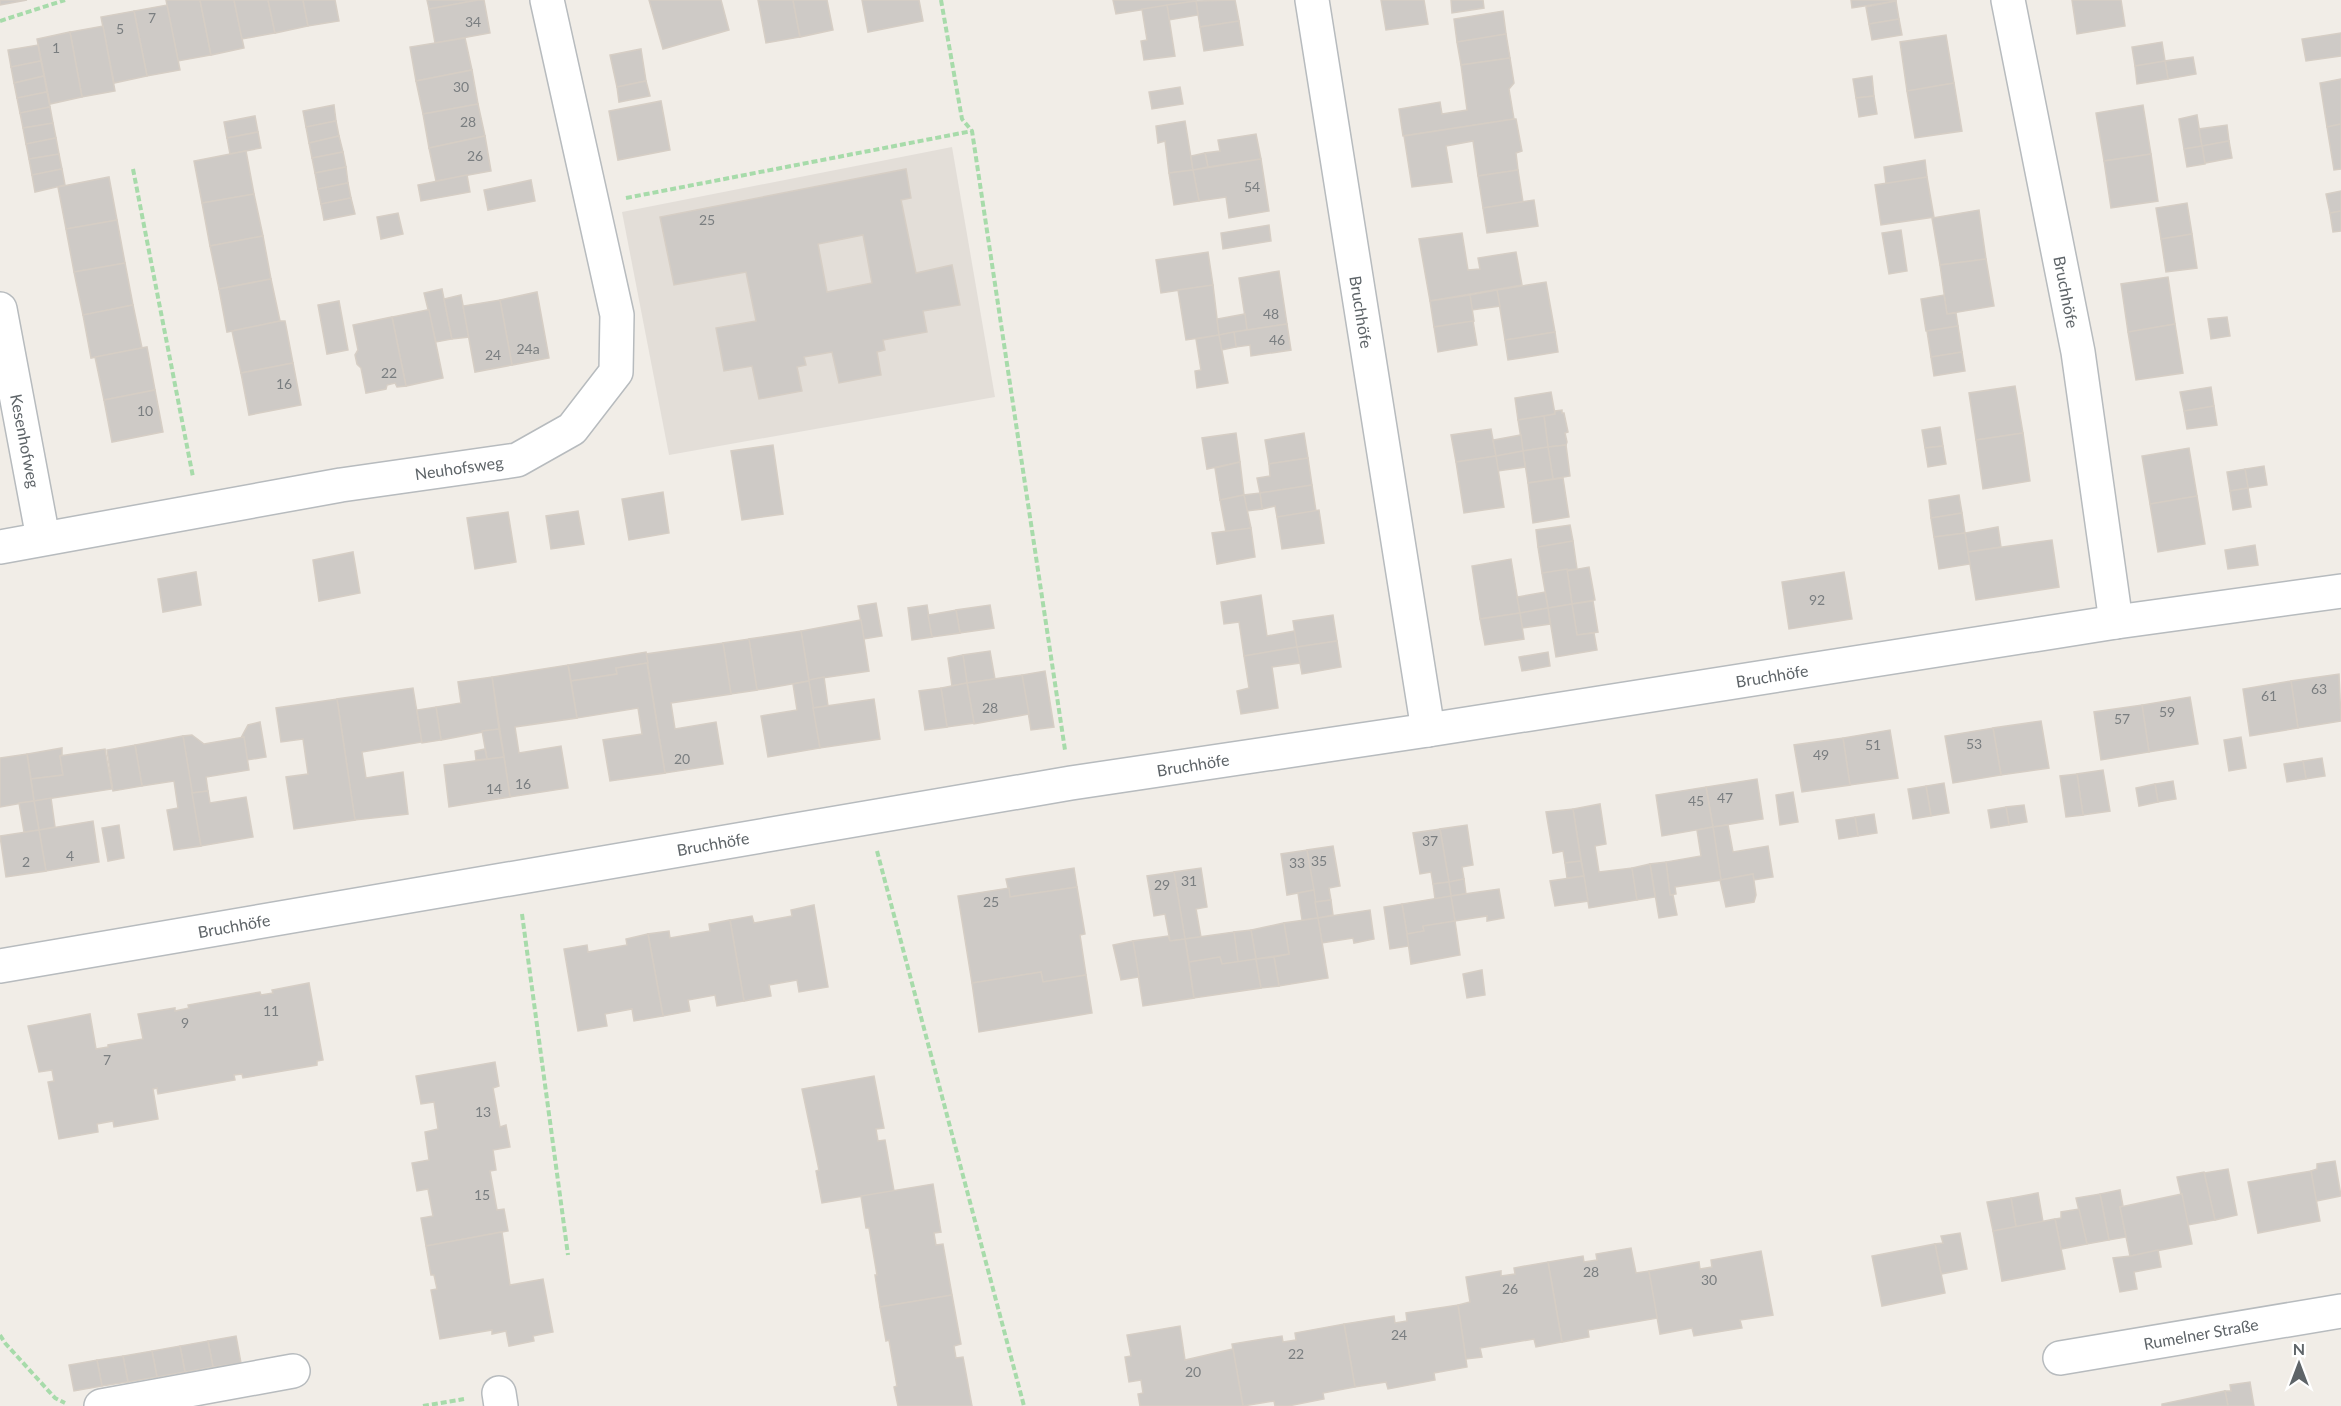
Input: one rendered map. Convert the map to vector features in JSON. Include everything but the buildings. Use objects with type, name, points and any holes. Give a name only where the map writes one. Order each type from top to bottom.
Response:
[{"type":"street","name":"Neuhofsweg","points":[[0,547],[341,485],[517,460],[572,429],[616,372],[617,315],[548,0]]},
{"type":"street","name":"Bruchhöfe","points":[[1312,0],[1428,730]]},
{"type":"street","name":"Bruchhöfe","points":[[2008,0],[2078,352],[2116,622]]},
{"type":"street","name":"Kesenhofweg","points":[[0,309],[43,538]]},
{"type":"street","name":"Bruchhöfe","points":[[0,966],[1071,783],[1428,730],[2116,622],[2341,591]]},
{"type":"street","name":"Rumelner Straße","points":[[2060,1358],[2341,1311]]},
{"type":"street","points":[[101,1406],[293,1371]]},
{"type":"path","points":[[0,21],[65,0]]},
{"type":"path","points":[[941,0],[962,118],[972,131],[1071,783]]},
{"type":"path","points":[[593,204],[972,131]]},
{"type":"path","points":[[133,169],[200,510]]},
{"type":"path","points":[[868,818],[1024,1406]]},
{"type":"path","points":[[517,878],[568,1255]]},
{"type":"path","points":[[0,1335],[4,1343],[55,1398],[71,1406]]},
{"type":"shaded area","points":[[952,147],[995,397],[669,455],[622,212]]}]
